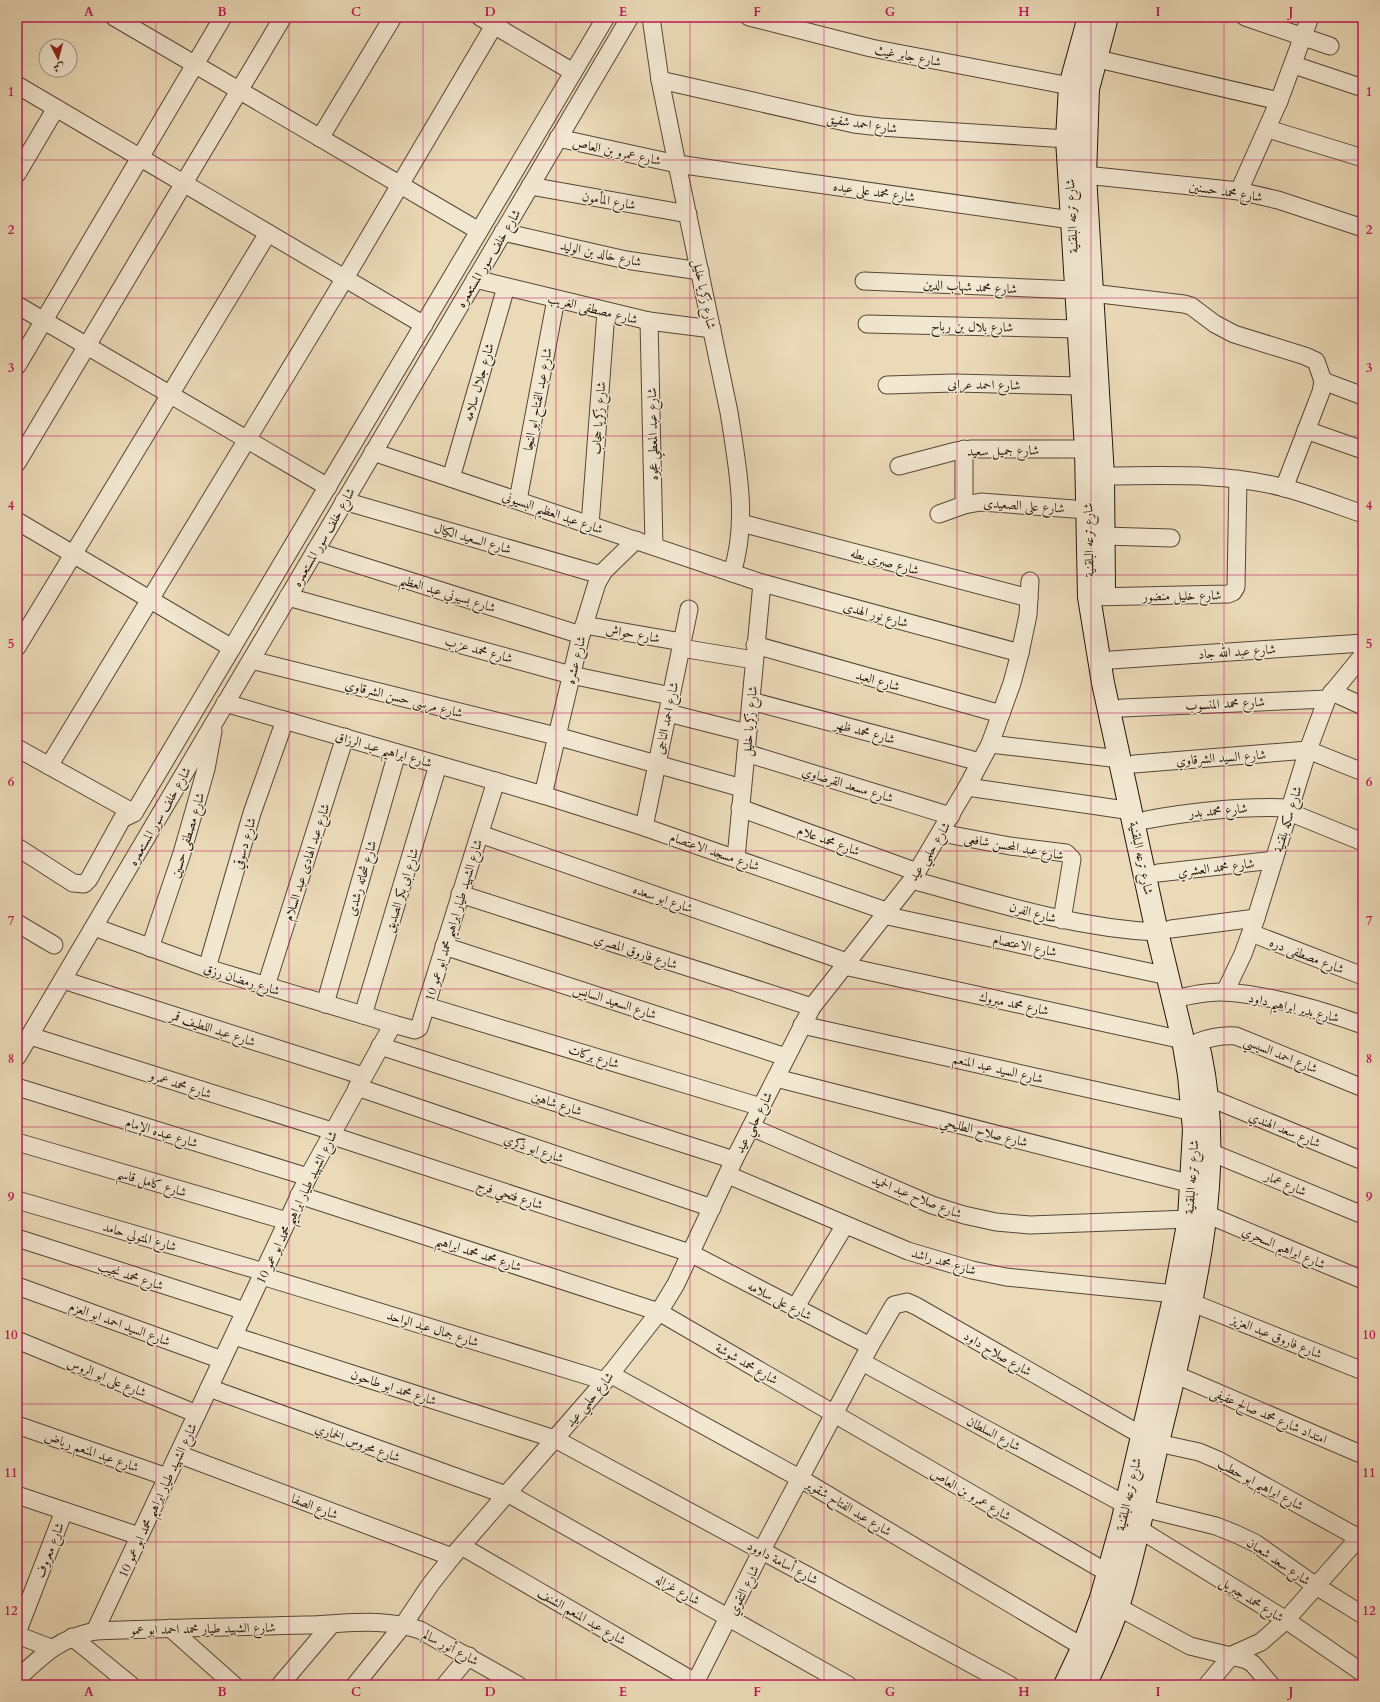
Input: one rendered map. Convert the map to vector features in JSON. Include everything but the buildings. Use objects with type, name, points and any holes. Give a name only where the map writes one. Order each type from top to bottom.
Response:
[{"type":"street","points":[[114,17],[479,231]]},
{"type":"street","points":[[17,366],[223,17]]},
{"type":"street","points":[[17,463],[185,184],[283,17]]},
{"type":"street","points":[[320,138],[393,17]]},
{"type":"street","points":[[17,847],[73,883],[84,884],[89,879],[122,819],[134,813],[606,17]]},
{"type":"street","name":"شارع خلف سور المستعمره","points":[[17,1057],[630,17]]},
{"type":"street","name":"شارع زكريا خليل","points":[[651,17],[660,80],[729,412],[735,448],[741,523],[738,555],[732,573]]},
{"type":"street","name":"شارع جابر غيث","points":[[749,17],[872,48],[1070,86]]},
{"type":"street","name":"شارع ترعه البلقنية","points":[[1089,17],[1086,56],[1088,89],[1085,175],[1084,292],[1077,329],[1086,449],[1087,510],[1097,597],[1098,654],[1127,761],[1164,931],[1191,1041],[1210,1152],[1183,1298],[1174,1374],[1149,1439]]},
{"type":"street","name":"شارع ترعه البلقنية","points":[[1107,17],[1070,86],[1067,140],[1071,220],[1084,292],[1103,476],[1104,536],[1097,597],[1122,708],[1127,761]]},
{"type":"street","points":[[1245,17],[1330,46]]},
{"type":"street","points":[[1239,191],[1268,129],[1294,65],[1310,17]]},
{"type":"street","points":[[49,766],[345,278],[400,185],[491,20],[573,72]]},
{"type":"street","points":[[1086,56],[1279,102]]},
{"type":"street","points":[[1294,65],[1363,88]]},
{"type":"street","name":"شارع احمد شفيق","points":[[660,80],[854,124],[880,128],[1067,140]]},
{"type":"street","points":[[17,86],[424,325]]},
{"type":"street","points":[[17,174],[56,108]]},
{"type":"street","points":[[1268,129],[1363,158]]},
{"type":"street","name":"شارع عمرو بن العاص","points":[[558,138],[677,164]]},
{"type":"street","name":"شارع محمد على عبده","points":[[677,164],[1071,220]]},
{"type":"street","name":"شارع محمد حسنين","points":[[1085,175],[1239,191],[1278,200],[1363,228]]},
{"type":"street","name":"شارع المأمون","points":[[530,186],[688,214]]},
{"type":"street","name":"شارع خالد بن الوليد","points":[[503,232],[626,260],[700,271]]},
{"type":"street","points":[[17,647],[268,233]]},
{"type":"street","name":"شارع مصطفى الغريب","points":[[475,279],[606,312],[649,321],[712,329]]},
{"type":"street","name":"شارع محمد شهاب الدين","points":[[864,281],[1084,292],[1191,306],[1215,324],[1234,334],[1305,356],[1316,361],[1323,381]]},
{"type":"street","name":"شارع جلال سلامه","points":[[451,478],[506,287]]},
{"type":"street","name":"شارع عبد الفتاح ابو النجا","points":[[518,500],[556,299]]},
{"type":"street","points":[[17,305],[328,487]]},
{"type":"street","name":"شارع زكريا حجاب","points":[[590,525],[606,312]]},
{"type":"street","name":"شارع عبد المعطي عجوه","points":[[649,321],[654,546]]},
{"type":"street","name":"شارع بلال بن رباح","points":[[867,324],[1077,329]]},
{"type":"street","points":[[1284,488],[1321,392],[1323,381],[1363,396]]},
{"type":"street","name":"شارع احمد عرابى","points":[[888,385],[954,383],[1081,386]]},
{"type":"street","points":[[1306,430],[1363,450]]},
{"type":"street","points":[[964,449],[964,505]]},
{"type":"street","name":"شارع جميل سعيد","points":[[898,466],[964,449],[1086,449]]},
{"type":"street","name":"شارع عبد العظيم البسيوني","points":[[373,452],[732,573]]},
{"type":"street","points":[[1103,476],[1201,476],[1238,480],[1284,488],[1363,514]]},
{"type":"street","name":"شارع خليل منضور","points":[[1097,597],[1228,594],[1233,592],[1236,586],[1238,480]]},
{"type":"street","name":"شارع السعيد الكيال","points":[[344,502],[601,575]]},
{"type":"street","name":"شارع على الصعيدى","points":[[939,514],[964,505],[981,502],[1087,510]]},
{"type":"street","points":[[17,521],[232,648]]},
{"type":"street","name":"شارع صبرى بطه","points":[[741,523],[1029,598]]},
{"type":"street","points":[[1104,536],[1172,538]]},
{"type":"street","name":"شارع عشره","points":[[543,795],[582,630],[595,587],[601,575],[636,540]]},
{"type":"street","name":"شارع بسيوني عبد العظيم","points":[[315,551],[582,630]]},
{"type":"street","name":"شارع نور الهدى","points":[[732,573],[762,583],[1020,653]]},
{"type":"street","name":"شارع حلمي عيد","points":[[355,1685],[404,1624],[415,1606],[458,1552],[608,1378],[659,1312],[676,1284],[751,1127],[812,1007],[914,876],[941,833],[990,744],[1001,714],[1026,629],[1030,581]]},
{"type":"street","name":"شارع زكريا خليل","points":[[736,858],[762,583]]},
{"type":"street","name":"شارع محمد عزب","points":[[288,597],[571,675],[671,696]]},
{"type":"street","name":"شارع احمد الناجى","points":[[644,827],[689,609]]},
{"type":"street","name":"شارع حواش","points":[[582,630],[681,645],[755,653]]},
{"type":"street","name":"شارع عبد الله جاد","points":[[1112,660],[1363,643]]},
{"type":"street","name":"شارع العبد","points":[[755,653],[1001,714]]},
{"type":"street","name":"شارع سكه بلقنية","points":[[1225,992],[1235,974],[1253,926],[1308,750],[1330,695],[1363,655]]},
{"type":"street","name":"شارع مرسى حسن الشرقاوي","points":[[251,660],[556,736],[742,788]]},
{"type":"street","points":[[1330,695],[1363,706]]},
{"type":"street","name":"شارع محمد المنسوب","points":[[1122,708],[1330,695]]},
{"type":"street","name":"شارع محمد ظهر","points":[[751,701],[980,762]]},
{"type":"street","name":"شارع ابراهيم عبد الرزاق","points":[[225,703],[543,795]]},
{"type":"street","points":[[668,713],[747,733]]},
{"type":"street","name":"شارع مصطفى حسين","points":[[150,948],[182,853],[202,785],[216,719]]},
{"type":"street","name":"شارع دسوقي","points":[[207,968],[252,813],[285,720]]},
{"type":"street","name":"شارع عبد الهادى عبد السلام","points":[[266,986],[346,737]]},
{"type":"street","name":"شارع السيد الشرقاوي","points":[[990,744],[1127,761],[1308,750]]},
{"type":"street","points":[[17,748],[134,813]]},
{"type":"street","points":[[1308,750],[1363,772]]},
{"type":"street","name":"شارع شحاته رشدى","points":[[325,1004],[397,753]]},
{"type":"street","name":"شارع مسعد القرضاوي","points":[[746,753],[950,816]]},
{"type":"street","name":"شارع ابى بكر الصديق","points":[[362,1015],[438,765]]},
{"type":"street","name":"شارع الشهيد طيار ابراهيم محمد ابو عمو 10","points":[[95,1631],[299,1195],[331,1133],[392,1024],[416,1030],[419,1028],[496,782]]},
{"type":"street","name":"شارع محمد بدر","points":[[967,787],[1139,816],[1251,806],[1290,810],[1363,842]]},
{"type":"street","name":"شارع مسجد الاعتصام","points":[[543,795],[736,858],[885,913]]},
{"type":"street","name":"شارع محمد علام","points":[[740,808],[914,876]]},
{"type":"street","name":"شارع ترعه البلقنية","points":[[1139,816],[1158,873],[1168,976],[1180,998]]},
{"type":"street","name":"شارع عبد المحسن شافعى","points":[[941,833],[1010,846],[1068,854],[1072,859],[1062,920]]},
{"type":"street","name":"شارع ابو سعده","points":[[480,834],[845,964]]},
{"type":"street","name":"شارع محمد العشري","points":[[1158,873],[1274,860]]},
{"type":"street","name":"شارع الفرن","points":[[914,876],[1062,920],[1125,931],[1164,931],[1253,926]]},
{"type":"street","name":"شارع فاروق المصري","points":[[460,894],[812,1007]]},
{"type":"street","name":"شارع الاعتصام","points":[[885,913],[1168,976]]},
{"type":"street","points":[[17,923],[54,945]]},
{"type":"street","name":"شارع مصطفى دره","points":[[1253,926],[1363,976]]},
{"type":"street","name":"شارع رمضان رزق","points":[[94,927],[207,968],[392,1024]]},
{"type":"street","name":"شارع السعيد السايس","points":[[444,946],[786,1057]]},
{"type":"street","name":"شارع محمد مبروك","points":[[845,964],[1191,1041]]},
{"type":"street","name":"شارع عبد اللطيف قمر","points":[[63,980],[360,1082]]},
{"type":"street","name":"شارع بدير ابراهيم داود","points":[[1180,998],[1225,992],[1301,1006],[1363,1025]]},
{"type":"street","name":"شارع بركات","points":[[426,1006],[761,1107]]},
{"type":"street","name":"شارع السيد عبد المنعم","points":[[802,1025],[1201,1104]]},
{"type":"street","name":"شارع احمد السيسي","points":[[1191,1041],[1223,1035],[1236,1036],[1363,1088]]},
{"type":"street","name":"شارع محمد عمرو","points":[[30,1036],[331,1133]]},
{"type":"street","name":"شارع شاهين","points":[[380,1046],[731,1168]]},
{"type":"street","name":"شارع صلاح الطليحي","points":[[776,1078],[1192,1184]]},
{"type":"street","name":"شارع ابو ذكري","points":[[360,1082],[712,1208]]},
{"type":"street","name":"شارع عبده الإمام","points":[[17,1087],[308,1177]]},
{"type":"street","name":"شارع ترعه البلقنية","points":[[1197,1217],[1192,1184],[1201,1104]]},
{"type":"street","name":"شارع سعد الهندي","points":[[1201,1104],[1363,1161]]},
{"type":"street","name":"شارع صلاح عبد الحميد","points":[[751,1127],[932,1205],[964,1216],[996,1222],[1030,1225],[1197,1217]]},
{"type":"street","name":"شارع فتحي فرج","points":[[331,1133],[690,1253]]},
{"type":"street","name":"شارع كامل قاسم","points":[[17,1142],[287,1221]]},
{"type":"street","name":"شارع عمار","points":[[1210,1152],[1363,1215]]},
{"type":"street","name":"شارع محمد راشد","points":[[731,1168],[845,1224],[908,1251],[972,1270],[1006,1277],[1183,1298]]},
{"type":"street","name":"شارع محمد محمد ابراهيم","points":[[299,1195],[659,1312]]},
{"type":"street","name":"شارع المتولي حامد","points":[[17,1200],[263,1274]]},
{"type":"street","name":"شارع ابراهيم السحري","points":[[1197,1217],[1363,1280]]},
{"type":"street","points":[[796,1308],[845,1224]]},
{"type":"street","name":"شارع محمد نجيب","points":[[17,1238],[245,1311]]},
{"type":"street","name":"شارع على سلامه","points":[[690,1253],[870,1346]]},
{"type":"street","name":"شارع جمال عبد الواحد","points":[[263,1274],[608,1378]]},
{"type":"street","name":"شارع السيد احمد ابو العزم","points":[[17,1286],[222,1360]]},
{"type":"street","name":"شارع ترعه البلقنية","points":[[1085,1685],[1118,1607],[1149,1439],[1183,1298]]},
{"type":"street","name":"شارع فاروق عبد العزيز","points":[[1183,1298],[1363,1371]]},
{"type":"street","name":"شارع صلاح داود","points":[[870,1346],[894,1305],[907,1302],[1149,1439]]},
{"type":"street","name":"شارع محمد شوشة","points":[[659,1312],[835,1415]]},
{"type":"street","name":"شارع محمد ابو طاحون","points":[[234,1336],[555,1439]]},
{"type":"street","name":"شارع على ابو الروس","points":[[17,1340],[197,1414]]},
{"type":"street","name":"شارع التقوي","points":[[697,1684],[762,1550],[835,1415],[870,1346]]},
{"type":"street","name":"شارع السلطان","points":[[862,1362],[1136,1514]]},
{"type":"street","name":"امتداد شارع محمد صالح عفيفى","points":[[1174,1374],[1363,1455]]},
{"type":"street","name":"شارع عبد الفتاح شقوير","points":[[608,1378],[801,1479],[1083,1647]]},
{"type":"street","name":"شارع محروس الخماري","points":[[209,1388],[507,1494]]},
{"type":"street","name":"شارع عمرو بن العاص","points":[[835,1415],[1108,1573]]},
{"type":"street","name":"شارع عبد المنعم رياض","points":[[17,1425],[167,1477]]},
{"type":"street","name":"شارع أسامة داوود","points":[[555,1439],[1010,1685]]},
{"type":"street","name":"شارع ابراهيم ابو حطب","points":[[1149,1439],[1199,1452],[1218,1460],[1359,1543]]},
{"type":"street","name":"شارع الصفا","points":[[178,1454],[458,1552]]},
{"type":"street","name":"شارع غزاله","points":[[507,1494],[848,1685]]},
{"type":"street","points":[[17,1495],[139,1536]]},
{"type":"street","name":"شارع معروف","points":[[17,1634],[64,1511]]},
{"type":"street","name":"شارع ترعه البلقنية","points":[[1065,1685],[1083,1647],[1097,1610],[1108,1573],[1136,1514]]},
{"type":"street","name":"شارع سعد شعبان","points":[[1136,1514],[1216,1526],[1236,1534],[1260,1547],[1316,1586],[1363,1615]]},
{"type":"street","name":"شارع محمد جبريل","points":[[1136,1514],[1363,1673]]},
{"type":"street","points":[[1207,1685],[1232,1656],[1261,1642],[1286,1620],[1316,1586],[1359,1543]]},
{"type":"street","name":"شارع عبد المنعم الشنف","points":[[458,1552],[697,1684]]},
{"type":"street","points":[[1118,1607],[1190,1646],[1247,1660],[1253,1664],[1271,1685]]},
{"type":"street","name":"شارع الشهيد طيار محمد احمد ابو عمو","points":[[17,1680],[50,1648],[72,1637],[95,1631],[331,1625],[384,1622],[404,1624]]},
{"type":"street","name":"شارع أنور سالم","points":[[404,1624],[469,1656],[518,1685]]},
{"type":"street","points":[[280,1685],[331,1625]]},
{"type":"street","points":[[170,1628],[234,1685]]},
{"type":"street","points":[[17,1634],[50,1648]]},
{"type":"street","points":[[72,1637],[131,1685]]},
{"type":"street","points":[[445,1685],[469,1656]]},
{"type":"street","points":[[17,1680],[22,1685]]}]
